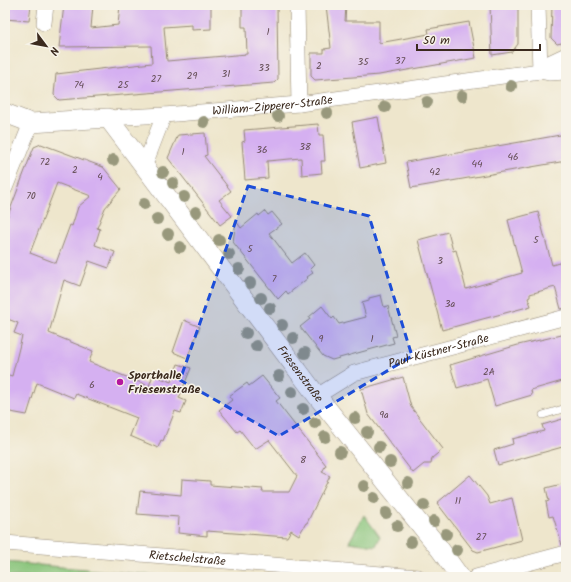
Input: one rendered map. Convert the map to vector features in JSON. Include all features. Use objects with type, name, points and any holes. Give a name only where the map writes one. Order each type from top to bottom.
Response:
[{"type":"street","points":[[44,23],[46,5]]},
{"type":"street","points":[[297,5],[299,104]]},
{"type":"street","points":[[538,5],[540,71]]},
{"type":"street","name":"William-Zipperer-Straße","points":[[540,71],[548,63],[566,55]]},
{"type":"street","name":"William-Zipperer-Straße","points":[[5,113],[31,123],[164,116],[299,104],[540,71],[549,73],[566,72]]},
{"type":"street","points":[[144,167],[164,116]]},
{"type":"street","name":"Friesenstraße","points":[[108,118],[317,396],[439,548],[460,577]]},
{"type":"street","points":[[5,188],[31,123]]},
{"type":"street","name":"Paul-Küstner-Straße","points":[[317,396],[354,373],[566,317]]},
{"type":"street","name":"Rietschelstraße","points":[[5,542],[418,577]]},
{"type":"street","points":[[476,577],[566,553]]},
{"type":"lane","points":[[543,415],[566,408]]},
{"type":"highlighted area","points":[[248,186],[369,216],[412,356],[279,436],[180,380]]},
{"type":"green space","points":[[364,515],[380,537],[376,546],[349,542]]},
{"type":"green space","points":[[5,562],[176,577],[5,577]]},
{"type":"building","points":[[5,5],[31,5],[29,21],[5,19]]},
{"type":"building","points":[[64,5],[93,5],[91,28],[118,25],[120,5],[211,5],[211,29],[192,30],[192,25],[164,27],[167,61],[247,54],[246,27],[242,27],[242,5],[277,5],[278,79],[274,83],[59,100],[54,95],[56,74],[152,63],[151,46],[59,47]]},
{"type":"building","points":[[326,5],[346,5],[345,21],[379,21],[379,43],[429,34],[428,29],[469,22],[476,58],[379,75],[315,80],[311,76],[311,53],[324,53],[324,49],[331,48]]},
{"type":"building","points":[[490,5],[518,5],[518,44],[512,52],[492,55]]},
{"type":"building","points":[[552,5],[566,5],[566,42],[557,44],[551,38]]},
{"type":"building","points":[[378,117],[386,163],[360,168],[352,122]]},
{"type":"building","points":[[318,124],[319,135],[323,135],[325,161],[321,161],[322,173],[302,175],[301,158],[267,161],[268,178],[245,180],[242,142],[245,141],[244,130]]},
{"type":"building","points":[[205,133],[207,155],[204,156],[231,191],[219,200],[232,216],[220,225],[168,158],[178,135]]},
{"type":"building","points":[[566,134],[566,161],[411,188],[406,162]]},
{"type":"building","points":[[41,144],[103,167],[121,189],[105,208],[97,228],[100,229],[95,245],[115,252],[109,268],[89,261],[80,286],[64,280],[49,333],[93,351],[89,362],[149,386],[153,375],[171,382],[178,364],[191,368],[179,398],[186,401],[181,413],[175,411],[163,441],[161,440],[158,448],[130,436],[137,418],[76,394],[74,398],[37,383],[27,415],[5,411],[5,374],[12,376],[22,336],[14,333],[18,323],[5,318],[5,223],[34,147]],"holes":[[[57,183],[91,196],[78,207],[72,226],[70,225],[56,263],[30,253]]]},
{"type":"building","points":[[265,211],[268,215],[272,212],[282,224],[269,233],[292,263],[305,253],[314,265],[310,269],[313,273],[307,277],[308,278],[288,294],[286,291],[278,299],[233,242],[236,221],[241,228],[258,214],[259,216]]},
{"type":"building","points":[[538,212],[552,265],[566,261],[566,308],[561,309],[555,287],[530,294],[530,297],[528,298],[531,306],[442,330],[418,240],[448,232],[453,251],[456,250],[466,289],[522,273],[508,220]]},
{"type":"building","points":[[381,295],[384,307],[388,306],[396,336],[392,337],[394,343],[332,360],[323,356],[300,327],[322,306],[332,319],[334,317],[339,324],[366,317],[362,303],[369,301],[369,298]]},
{"type":"building","points":[[184,320],[200,327],[187,358],[173,352]]},
{"type":"building","points":[[566,334],[566,380],[531,390],[532,395],[495,406],[487,379],[457,388],[450,365],[518,345]]},
{"type":"building","points":[[262,376],[280,398],[276,401],[326,465],[322,472],[330,476],[307,523],[299,535],[291,530],[287,537],[207,531],[207,536],[178,533],[179,517],[137,514],[140,491],[181,495],[182,479],[210,481],[210,485],[263,489],[262,492],[289,492],[297,476],[269,440],[255,449],[240,430],[237,432],[219,410],[232,400],[229,396],[247,383],[249,386]]},
{"type":"building","points":[[403,377],[411,407],[443,449],[432,458],[431,464],[424,464],[413,473],[368,414],[361,389]]},
{"type":"building","points":[[566,418],[566,446],[498,465],[494,450],[513,444],[512,439],[544,431],[542,425]]},
{"type":"building","points":[[470,475],[487,496],[490,504],[512,498],[522,540],[478,552],[473,550],[437,503]]},
{"type":"building","points":[[566,483],[566,544],[562,545],[553,516],[549,517],[546,502],[549,501],[546,488]]},
{"type":"place","name":"Sporthalle Friesenstraße","points":[[120,382]]}]
